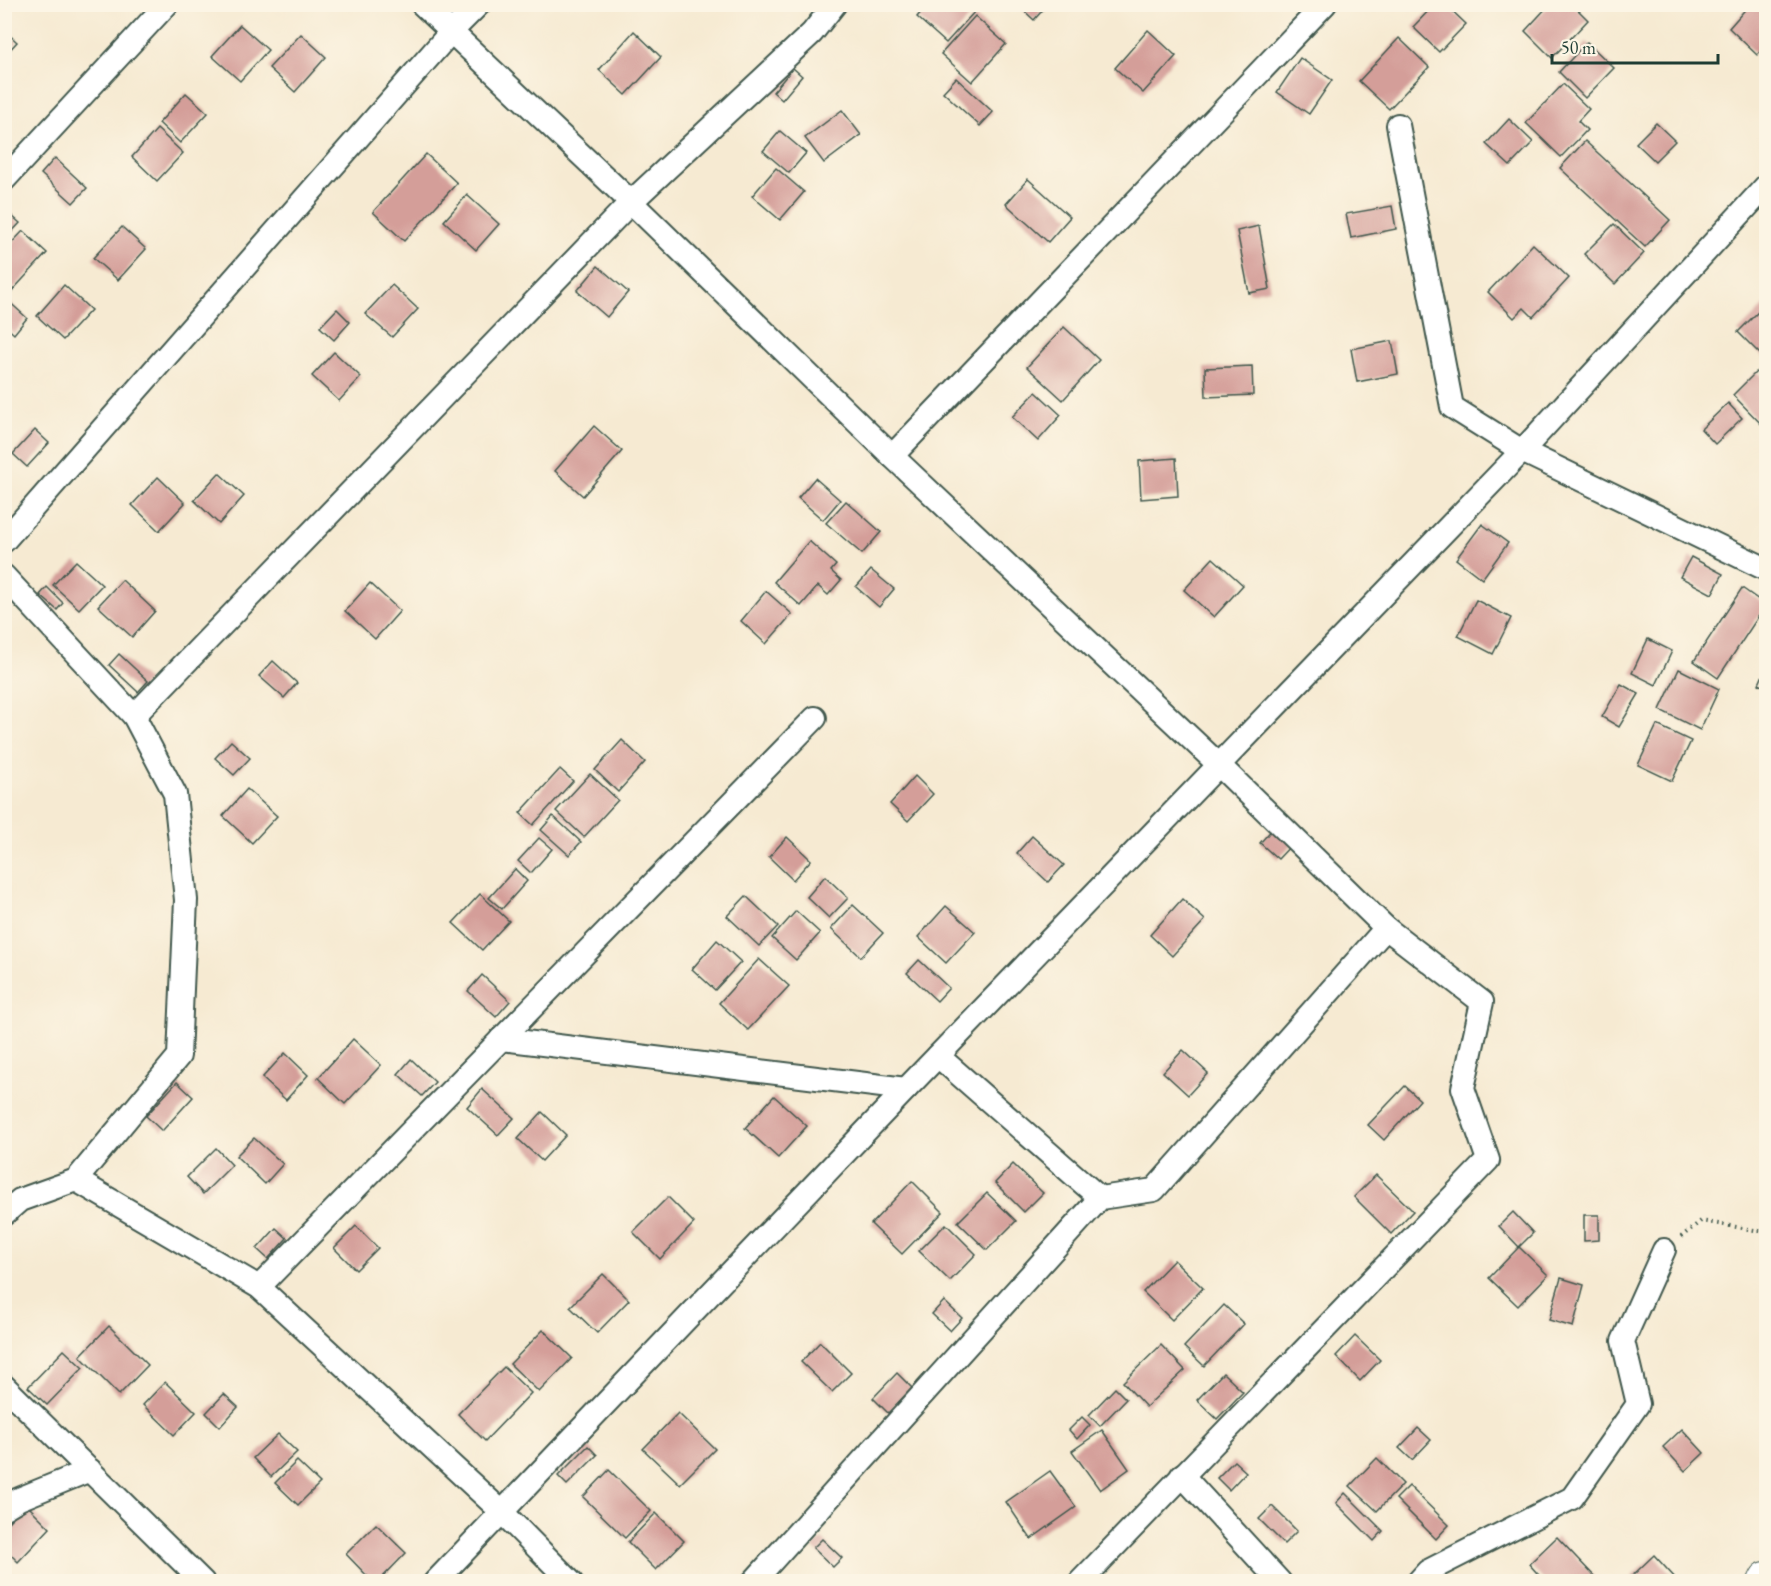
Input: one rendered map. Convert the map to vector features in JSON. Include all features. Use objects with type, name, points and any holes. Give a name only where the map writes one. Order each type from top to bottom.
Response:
[{"type":"highway","points":[[1764,1581],[1767,1578]]},
{"type":"street","points":[[4,180],[167,4]]},
{"type":"street","points":[[422,4],[631,202],[892,456],[1218,764],[1386,928],[1482,1002],[1464,1088],[1488,1160],[1080,1581]]},
{"type":"street","points":[[4,541],[450,33],[479,4]]},
{"type":"street","points":[[134,716],[631,202],[812,33],[835,4]]},
{"type":"street","points":[[892,456],[1325,4]]},
{"type":"street","points":[[1398,124],[1452,407],[1522,451],[1767,569]]},
{"type":"street","points":[[435,1581],[1218,764],[1522,451],[1767,186]]},
{"type":"street","points":[[4,576],[134,716],[175,794],[186,900],[179,1056],[76,1180],[20,1200],[4,1214]]},
{"type":"street","points":[[259,1287],[815,718]]},
{"type":"street","points":[[753,1581],[1100,1198],[1154,1190],[1386,928]]},
{"type":"street","points":[[501,1039],[906,1089]]},
{"type":"street","points":[[938,1056],[1100,1198]]},
{"type":"street","points":[[76,1180],[259,1287],[502,1512],[572,1581]]},
{"type":"street","points":[[1418,1581],[1428,1571],[1572,1498],[1638,1404],[1623,1341],[1664,1250]]},
{"type":"street","points":[[4,1386],[203,1581]]},
{"type":"street","points":[[4,1508],[19,1499],[90,1470]]},
{"type":"street","points":[[1182,1475],[1280,1581]]},
{"type":"path","points":[[1664,1250],[1701,1221],[1767,1232]]},
{"type":"building","points":[[928,4],[970,4],[976,10],[946,43],[917,17]]},
{"type":"building","points":[[1017,4],[1048,4],[1034,20]]},
{"type":"building","points":[[1435,4],[1445,4],[1466,24],[1439,52],[1413,27]]},
{"type":"building","points":[[1550,4],[1572,4],[1588,20],[1552,58],[1525,31]]},
{"type":"building","points":[[1750,4],[1766,4],[1766,45],[1757,55],[1729,28]]},
{"type":"building","points":[[975,16],[1006,44],[972,82],[941,54]]},
{"type":"building","points":[[240,25],[268,50],[240,81],[212,56]]},
{"type":"building","points":[[4,30],[17,42],[4,56]]},
{"type":"building","points":[[1148,30],[1176,56],[1143,93],[1115,68]]},
{"type":"building","points":[[634,31],[661,57],[626,95],[599,70]]},
{"type":"building","points":[[301,34],[326,57],[295,92],[269,68]]},
{"type":"building","points":[[1399,38],[1429,67],[1389,109],[1359,81]]},
{"type":"building","points":[[1587,42],[1614,68],[1585,98],[1559,72]]},
{"type":"building","points":[[1300,58],[1332,80],[1309,114],[1277,92]]},
{"type":"building","points":[[793,68],[802,76],[782,100],[773,92]]},
{"type":"building","points":[[956,78],[993,112],[980,126],[943,92]]},
{"type":"building","points":[[1563,84],[1589,109],[1578,121],[1587,130],[1561,157],[1526,123]]},
{"type":"building","points":[[186,93],[208,113],[180,143],[159,123]]},
{"type":"building","points":[[842,110],[861,135],[824,163],[805,138]]},
{"type":"building","points":[[1509,119],[1533,142],[1510,166],[1486,144]]},
{"type":"building","points":[[1656,123],[1675,141],[1655,161],[1636,143]]},
{"type":"building","points":[[157,129],[183,153],[157,181],[132,157]]},
{"type":"building","points":[[780,131],[806,153],[789,173],[763,151]]},
{"type":"building","points":[[1585,141],[1670,220],[1645,247],[1560,168]]},
{"type":"building","points":[[426,154],[457,183],[404,241],[373,212]]},
{"type":"building","points":[[55,158],[87,188],[73,203],[41,174]]},
{"type":"building","points":[[776,168],[804,192],[780,220],[752,196]]},
{"type":"building","points":[[1028,179],[1070,217],[1048,242],[1006,204]]},
{"type":"building","points":[[467,195],[499,224],[476,250],[444,221]]},
{"type":"building","points":[[1392,206],[1396,229],[1351,238],[1346,214]]},
{"type":"building","points":[[4,209],[20,223],[4,240]]},
{"type":"building","points":[[1614,224],[1644,253],[1615,284],[1584,254]]},
{"type":"building","points":[[1259,226],[1270,289],[1249,293],[1237,231]]},
{"type":"building","points":[[122,227],[146,249],[118,280],[93,258]]},
{"type":"building","points":[[23,231],[47,253],[11,292],[4,286],[4,251]]},
{"type":"building","points":[[1533,244],[1569,278],[1533,317],[1524,308],[1514,318],[1488,292]]},
{"type":"building","points":[[598,266],[628,292],[607,317],[577,291]]},
{"type":"building","points":[[64,285],[91,310],[63,340],[37,316]]},
{"type":"building","points":[[392,285],[418,309],[392,337],[365,314]]},
{"type":"building","points":[[4,297],[27,318],[14,334],[4,325]]},
{"type":"building","points":[[1766,304],[1766,360],[1738,332]]},
{"type":"building","points":[[337,309],[350,322],[334,340],[320,327]]},
{"type":"building","points":[[1064,327],[1099,360],[1063,400],[1027,367]]},
{"type":"building","points":[[1392,341],[1398,374],[1357,382],[1351,349]]},
{"type":"building","points":[[334,352],[361,377],[339,401],[312,376]]},
{"type":"building","points":[[1252,366],[1253,395],[1206,397],[1205,368]]},
{"type":"building","points":[[1757,371],[1766,381],[1766,429],[1733,395]]},
{"type":"building","points":[[1036,392],[1061,415],[1038,441],[1012,417]]},
{"type":"building","points":[[1728,403],[1742,418],[1715,444],[1701,429]]},
{"type":"building","points":[[594,426],[622,451],[583,496],[555,471]]},
{"type":"building","points":[[35,430],[49,443],[27,467],[13,454]]},
{"type":"building","points":[[1176,458],[1178,496],[1141,499],[1139,461]]},
{"type":"building","points":[[219,473],[244,496],[219,524],[194,500]]},
{"type":"building","points":[[158,477],[185,503],[159,531],[132,505]]},
{"type":"building","points":[[815,478],[840,500],[823,520],[798,498]]},
{"type":"building","points":[[846,501],[881,532],[862,554],[826,523]]},
{"type":"building","points":[[1482,524],[1508,543],[1482,579],[1456,559]]},
{"type":"building","points":[[809,541],[836,565],[831,571],[841,580],[828,595],[818,586],[801,606],[774,582]]},
{"type":"building","points":[[1691,557],[1723,574],[1712,594],[1680,577]]},
{"type":"building","points":[[1213,558],[1243,585],[1214,617],[1184,590]]},
{"type":"building","points":[[76,561],[102,585],[79,609],[53,585]]},
{"type":"building","points":[[871,570],[894,589],[879,607],[856,587]]},
{"type":"building","points":[[122,580],[155,611],[132,637],[98,606]]},
{"type":"building","points":[[370,583],[400,611],[375,639],[345,611]]},
{"type":"building","points":[[47,587],[63,603],[57,610],[40,595]]},
{"type":"building","points":[[1742,588],[1766,605],[1718,678],[1694,661]]},
{"type":"building","points":[[766,591],[792,614],[766,644],[741,621]]},
{"type":"building","points":[[1476,600],[1511,618],[1493,654],[1458,636]]},
{"type":"building","points":[[1648,639],[1672,651],[1656,685],[1632,673]]},
{"type":"building","points":[[119,654],[148,681],[138,692],[109,665]]},
{"type":"building","points":[[273,661],[297,683],[284,698],[259,676]]},
{"type":"building","points":[[1766,668],[1766,688],[1759,684]]},
{"type":"building","points":[[1679,669],[1719,689],[1700,730],[1660,710]]},
{"type":"building","points":[[1621,684],[1639,694],[1619,727],[1602,717]]},
{"type":"building","points":[[1657,725],[1691,741],[1672,781],[1638,765]]},
{"type":"building","points":[[622,740],[645,762],[618,792],[595,770]]},
{"type":"building","points":[[231,741],[250,758],[234,775],[215,758]]},
{"type":"building","points":[[560,769],[573,781],[533,825],[520,813]]},
{"type":"building","points":[[590,774],[618,800],[584,837],[556,811]]},
{"type":"building","points":[[915,776],[933,794],[908,821],[890,804]]},
{"type":"building","points":[[247,789],[277,816],[252,843],[223,816]]},
{"type":"building","points":[[553,816],[581,842],[569,855],[541,830]]},
{"type":"building","points":[[1276,825],[1294,842],[1278,859],[1260,843]]},
{"type":"building","points":[[1032,836],[1064,865],[1048,882],[1017,853]]},
{"type":"building","points":[[787,837],[811,860],[793,880],[769,857]]},
{"type":"building","points":[[539,838],[552,849],[531,873],[518,861]]},
{"type":"building","points":[[515,869],[527,881],[502,909],[489,898]]},
{"type":"building","points":[[825,876],[848,898],[829,918],[807,897]]},
{"type":"building","points":[[480,894],[509,921],[482,950],[453,923]]},
{"type":"building","points":[[746,896],[778,926],[759,946],[727,916]]},
{"type":"building","points":[[1182,899],[1205,920],[1172,956],[1150,935]]},
{"type":"building","points":[[853,905],[883,933],[861,957],[831,929]]},
{"type":"building","points":[[946,906],[975,932],[946,963],[918,937]]},
{"type":"building","points":[[796,911],[820,933],[796,960],[772,938]]},
{"type":"building","points":[[717,940],[741,962],[715,990],[692,969]]},
{"type":"building","points":[[759,959],[789,986],[748,1030],[719,1003]]},
{"type":"building","points":[[919,960],[949,988],[937,1001],[907,973]]},
{"type":"building","points":[[482,975],[510,1001],[496,1017],[468,991]]},
{"type":"building","points":[[353,1039],[381,1065],[345,1104],[318,1078]]},
{"type":"building","points":[[1183,1050],[1208,1073],[1188,1095],[1163,1072]]},
{"type":"building","points":[[285,1053],[308,1075],[286,1100],[262,1078]]},
{"type":"building","points":[[411,1059],[435,1082],[422,1096],[398,1074]]},
{"type":"building","points":[[177,1082],[193,1097],[162,1131],[146,1116]]},
{"type":"building","points":[[1405,1086],[1420,1100],[1384,1140],[1368,1125]]},
{"type":"building","points":[[482,1089],[514,1118],[498,1135],[467,1107]]},
{"type":"building","points":[[774,1096],[807,1126],[778,1158],[745,1128]]},
{"type":"building","points":[[542,1112],[566,1135],[542,1161],[518,1139]]},
{"type":"building","points":[[254,1138],[283,1164],[265,1184],[236,1156]]},
{"type":"building","points":[[216,1148],[232,1165],[203,1194],[187,1177]]},
{"type":"building","points":[[1013,1164],[1043,1193],[1024,1212],[995,1183]]},
{"type":"building","points":[[1376,1175],[1413,1211],[1391,1234],[1354,1197]]},
{"type":"building","points":[[912,1181],[943,1212],[902,1254],[871,1224]]},
{"type":"building","points":[[987,1193],[1016,1221],[987,1250],[958,1222]]},
{"type":"building","points":[[668,1197],[694,1223],[660,1259],[633,1232]]},
{"type":"building","points":[[1513,1212],[1533,1233],[1519,1247],[1499,1226]]},
{"type":"building","points":[[1584,1215],[1599,1215],[1599,1240],[1584,1241]]},
{"type":"building","points":[[946,1224],[976,1254],[950,1281],[919,1251]]},
{"type":"building","points":[[356,1226],[378,1248],[356,1270],[334,1248]]},
{"type":"building","points":[[276,1228],[287,1238],[268,1259],[257,1249]]},
{"type":"building","points":[[1519,1247],[1548,1275],[1518,1306],[1489,1278]]},
{"type":"building","points":[[1174,1260],[1203,1288],[1172,1320],[1143,1292]]},
{"type":"building","points":[[603,1274],[629,1300],[597,1333],[570,1307]]},
{"type":"building","points":[[1561,1278],[1584,1285],[1573,1327],[1549,1320]]},
{"type":"building","points":[[944,1301],[962,1318],[950,1331],[932,1314]]},
{"type":"building","points":[[1224,1305],[1244,1324],[1204,1366],[1184,1347]]},
{"type":"building","points":[[109,1326],[148,1365],[119,1395],[80,1356]]},
{"type":"building","points":[[543,1330],[572,1358],[539,1392],[510,1364]]},
{"type":"building","points":[[1355,1336],[1380,1360],[1360,1381],[1336,1356]]},
{"type":"building","points":[[820,1342],[851,1373],[832,1392],[801,1362]]},
{"type":"building","points":[[1161,1345],[1185,1370],[1146,1407],[1123,1382]]},
{"type":"building","points":[[64,1350],[83,1368],[47,1405],[28,1387]]},
{"type":"building","points":[[504,1367],[531,1393],[485,1441],[458,1414]]},
{"type":"building","points":[[897,1373],[912,1388],[888,1413],[873,1398]]},
{"type":"building","points":[[1223,1373],[1243,1392],[1217,1419],[1197,1400]]},
{"type":"building","points":[[165,1382],[196,1412],[174,1435],[143,1405]]},
{"type":"building","points":[[1115,1388],[1126,1399],[1100,1426],[1089,1415]]},
{"type":"building","points":[[224,1394],[238,1407],[220,1427],[206,1413]]},
{"type":"building","points":[[678,1413],[715,1449],[680,1484],[643,1449]]},
{"type":"building","points":[[1082,1417],[1090,1425],[1077,1439],[1069,1430]]},
{"type":"building","points":[[1418,1428],[1431,1440],[1412,1460],[1399,1448]]},
{"type":"building","points":[[1682,1429],[1704,1453],[1685,1471],[1663,1447]]},
{"type":"building","points":[[1102,1430],[1129,1469],[1100,1490],[1072,1451]]},
{"type":"building","points":[[278,1434],[297,1452],[271,1477],[253,1458]]},
{"type":"building","points":[[588,1446],[597,1455],[567,1485],[558,1476]]},
{"type":"building","points":[[1377,1458],[1403,1484],[1377,1511],[1350,1486]]},
{"type":"building","points":[[297,1461],[320,1483],[298,1505],[275,1483]]},
{"type":"building","points":[[1234,1461],[1246,1472],[1229,1490],[1217,1478]]},
{"type":"building","points":[[609,1470],[651,1511],[625,1538],[583,1497]]},
{"type":"building","points":[[1050,1471],[1076,1507],[1031,1539],[1006,1502]]},
{"type":"building","points":[[1409,1486],[1449,1525],[1436,1539],[1396,1499]]},
{"type":"building","points":[[1345,1493],[1383,1531],[1374,1541],[1336,1503]]},
{"type":"building","points":[[26,1504],[50,1528],[18,1562],[4,1548],[4,1526]]},
{"type":"building","points":[[1272,1506],[1297,1531],[1284,1544],[1259,1519]]},
{"type":"building","points":[[656,1513],[684,1541],[656,1570],[628,1542]]},
{"type":"building","points":[[376,1524],[406,1553],[378,1582],[373,1582],[346,1554]]},
{"type":"building","points":[[1557,1537],[1594,1576],[1588,1582],[1545,1582],[1529,1564]]},
{"type":"building","points":[[822,1539],[842,1558],[833,1567],[813,1548]]},
{"type":"building","points":[[1654,1555],[1677,1580],[1675,1582],[1635,1582],[1631,1577]]}]
